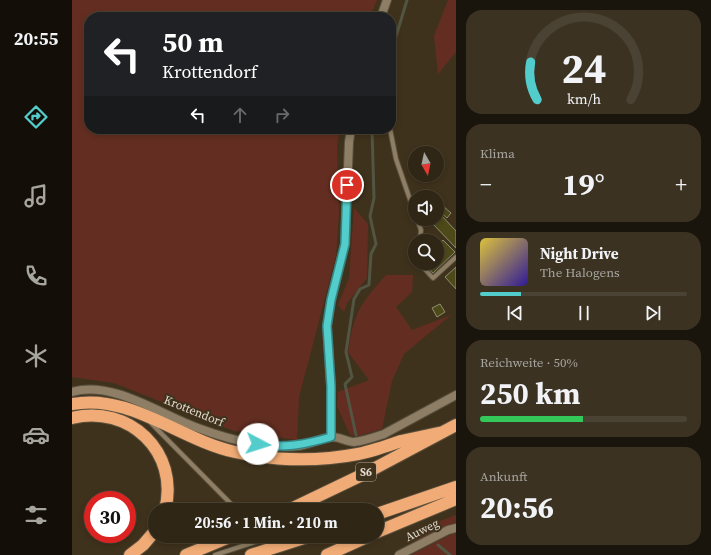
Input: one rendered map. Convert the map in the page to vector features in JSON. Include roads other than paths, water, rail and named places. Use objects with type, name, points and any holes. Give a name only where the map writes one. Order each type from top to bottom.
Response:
[{"type":"highway","points":[[72,404],[94,401],[107,403],[143,415],[212,445],[233,451],[276,459],[318,460],[338,458],[442,432]]},
{"type":"highway","points":[[72,418],[83,416],[106,416],[119,420],[142,433],[152,443],[164,465],[168,491],[166,503]]},
{"type":"highway","name":"S6","points":[[303,503],[456,425]]},
{"type":"highway","points":[[384,512],[456,487]]},
{"type":"highway","points":[[384,529],[456,498]]},
{"type":"highway","points":[[130,555],[148,540]]},
{"type":"highway","points":[[187,555],[215,543]]},
{"type":"highway","points":[[251,555],[288,543]]},
{"type":"highway","points":[[327,555],[354,543]]},
{"type":"street","points":[[383,12],[387,0]]},
{"type":"street","points":[[331,437],[331,386],[327,326],[331,300],[345,244],[350,134]]},
{"type":"street","name":"Krottendorf","points":[[72,392],[99,390],[140,401],[196,428],[234,440],[270,446],[300,446],[331,437],[354,442],[373,438],[384,434],[456,395]]},
{"type":"street","name":"Auweg","points":[[399,555],[448,530],[456,528]]},
{"type":"lane","points":[[391,134],[396,159],[408,194]]},
{"type":"lane","points":[[444,268],[456,257]]},
{"type":"lane","points":[[426,270],[433,278],[442,270]]},
{"type":"lane","points":[[143,415],[230,503]]},
{"type":"lane","points":[[215,555],[251,543]]},
{"type":"waterway","points":[[396,36],[407,0]]},
{"type":"waterway","points":[[356,435],[345,384],[352,377],[346,352],[354,299],[360,289],[369,285],[371,254],[376,244],[370,216],[374,198],[372,134]]},
{"type":"waterway","points":[[438,545],[450,555]]}]
